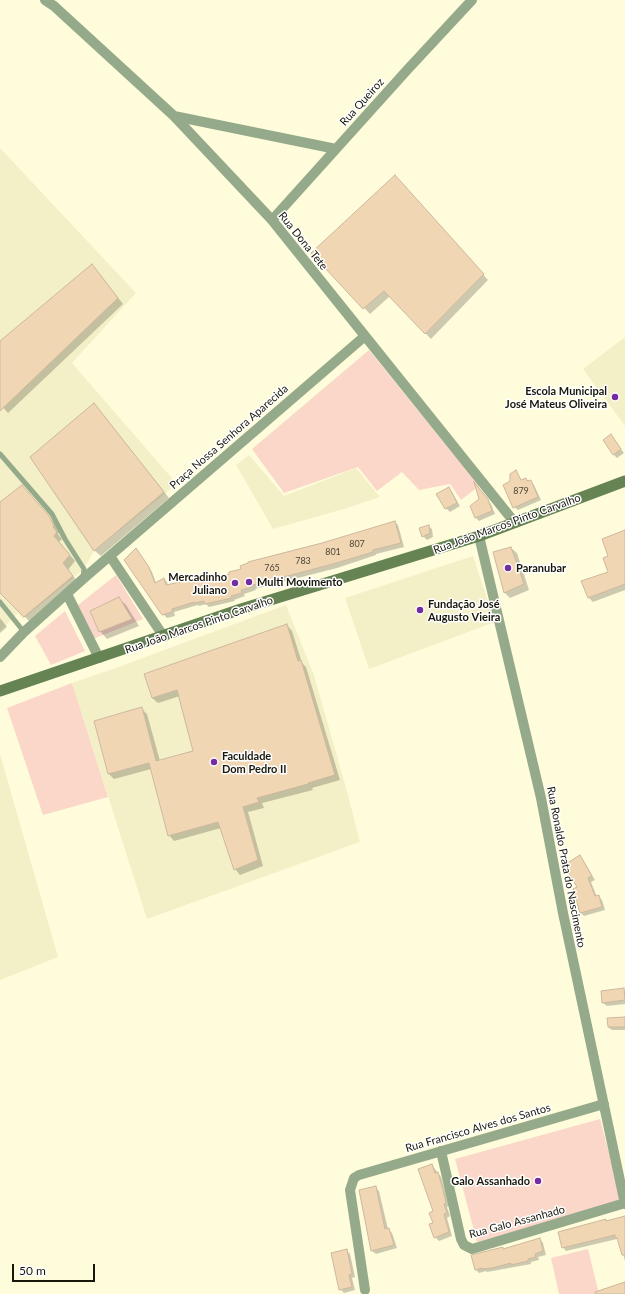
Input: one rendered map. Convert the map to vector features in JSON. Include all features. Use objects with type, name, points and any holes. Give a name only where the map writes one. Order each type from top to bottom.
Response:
[{"type":"main road","name":"Rua João Marcos Pinto Carvalho","points":[[0,691],[241,609],[479,536],[625,481]]},
{"type":"street","name":"Rua Dona Tete","points":[[45,0],[54,6],[174,116],[272,220],[515,523]]},
{"type":"street","name":"Rua Queiroz","points":[[272,220],[472,0]]},
{"type":"street","points":[[174,116],[336,149]]},
{"type":"street","name":"Praça Nossa Senhora Aparecida","points":[[0,657],[24,632],[83,579],[364,336]]},
{"type":"street","name":"Rua Ronaldo Prata do Nascimento","points":[[479,536],[541,798],[563,913],[625,1204]]},
{"type":"street","points":[[110,556],[164,636]]},
{"type":"street","points":[[67,594],[99,658]]},
{"type":"street","name":"Rua Francisco Alves dos Santos","points":[[365,1290],[350,1190],[354,1178],[359,1175],[604,1104]]},
{"type":"street","name":"Rua Galo Assanhado","points":[[441,1151],[461,1239],[464,1245],[472,1249],[625,1204]]},
{"type":"lane","points":[[0,454],[52,514],[65,539],[84,569],[83,579]]},
{"type":"lane","points":[[0,602],[24,632]]},
{"type":"shaded area","points":[[0,148],[136,293],[72,363],[177,484],[94,551],[84,569],[23,619],[18,613],[0,631]]},
{"type":"shaded area","name":"Escola Municipal José Mateus Oliveira","points":[[625,337],[625,426],[583,369]]},
{"type":"shaded area","points":[[369,350],[479,486],[461,500],[450,484],[419,490],[402,472],[377,491],[358,467],[284,493],[252,449]]},
{"type":"shaded area","points":[[249,455],[284,496],[356,468],[380,497],[273,529],[236,465]]},
{"type":"shaded area","name":"Fundação José Augusto Vieira","points":[[473,556],[495,622],[369,669],[345,598]]},
{"type":"shaded area","points":[[116,575],[143,619],[93,639],[78,605]]},
{"type":"shaded area","name":"Faculdade Dom Pedro II","points":[[286,605],[314,675],[360,842],[147,919],[72,683]],"holes":[[[287,624],[295,653],[151,698],[144,674]],[[301,660],[242,740],[259,802],[234,809],[222,821],[168,836],[149,763],[108,774],[94,721],[142,708],[156,761],[193,751],[281,665]],[[247,820],[258,860],[234,870],[220,827]]]},
{"type":"shaded area","points":[[65,611],[85,651],[51,665],[35,636]]},
{"type":"shaded area","points":[[72,683],[108,797],[43,815],[7,708]]},
{"type":"shaded area","points":[[0,754],[58,957],[0,980]]},
{"type":"shaded area","name":"Galo Assanhado","points":[[600,1119],[622,1202],[477,1242],[455,1159]]},
{"type":"shaded area","points":[[588,1249],[599,1294],[559,1294],[551,1258]]},
{"type":"building","points":[[395,175],[484,274],[425,334],[384,291],[363,309],[311,253]]},
{"type":"building","points":[[92,264],[118,298],[0,411],[0,341]]},
{"type":"building","points":[[94,403],[164,492],[94,551],[30,457]]},
{"type":"building","points":[[611,434],[621,449],[613,455],[603,440]]},
{"type":"building","points":[[516,470],[521,480],[526,478],[527,481],[531,480],[538,497],[513,508],[503,485],[510,481],[510,474]]},
{"type":"building","points":[[474,482],[488,499],[492,511],[475,518],[470,506],[479,499]]},
{"type":"building","points":[[22,485],[49,516],[54,526],[53,527],[57,532],[54,536],[70,555],[63,563],[73,576],[24,617],[0,593],[0,502]]},
{"type":"building","points":[[449,487],[457,503],[445,509],[436,494]]},
{"type":"building","points":[[395,521],[401,543],[373,550],[373,552],[333,564],[253,585],[253,587],[241,590],[242,593],[231,596],[232,598],[205,604],[204,601],[194,602],[172,609],[172,612],[162,615],[124,560],[136,548],[149,567],[155,583],[164,578],[166,585],[194,579],[195,582],[205,579],[205,581],[241,569],[240,566],[248,562],[322,543]]},
{"type":"building","points":[[429,525],[430,533],[422,537],[419,528]]},
{"type":"building","points":[[625,530],[625,584],[588,598],[581,581],[608,572],[603,558],[608,556],[602,539]]},
{"type":"building","name":"Paranubar","points":[[511,547],[524,584],[504,593],[493,552]]},
{"type":"building","points":[[119,597],[132,619],[99,632],[90,611]]},
{"type":"building","points":[[287,624],[298,661],[301,660],[335,775],[257,798],[259,802],[243,807],[258,860],[234,870],[218,822],[168,836],[149,763],[108,774],[94,721],[142,707],[156,761],[193,751],[177,690],[152,698],[144,674]]},
{"type":"building","points":[[580,855],[592,876],[588,878],[595,896],[599,895],[602,907],[580,913],[573,889],[577,887],[564,865]]},
{"type":"building","points":[[624,988],[625,1000],[602,1003],[601,991]]},
{"type":"building","points":[[625,1017],[625,1027],[608,1027],[607,1018]]},
{"type":"building","points":[[432,1164],[435,1173],[438,1172],[443,1190],[446,1203],[444,1204],[447,1213],[444,1214],[449,1232],[434,1238],[429,1224],[433,1223],[429,1213],[433,1211],[418,1169]]},
{"type":"building","points":[[376,1186],[385,1229],[389,1228],[394,1245],[371,1251],[359,1190]]},
{"type":"building","points":[[625,1216],[625,1255],[622,1255],[615,1235],[562,1248],[558,1232],[606,1219],[606,1221]]},
{"type":"building","points":[[540,1238],[543,1251],[535,1254],[536,1257],[528,1259],[528,1261],[475,1270],[471,1255],[503,1247],[503,1249]]},
{"type":"building","points":[[347,1249],[352,1274],[349,1275],[352,1287],[339,1290],[331,1253]]},
{"type":"building","points":[[625,1282],[625,1294],[595,1294],[595,1292]]},
{"type":"place","name":"Escola Municipal José Mateus Oliveira","points":[[615,397]]},
{"type":"place","name":"Paranubar","points":[[508,568]]},
{"type":"place","name":"Multi Movimento","points":[[249,582]]},
{"type":"place","name":"Mercadinho Juliano","points":[[235,583]]},
{"type":"place","name":"Fundação José Augusto Vieira","points":[[420,610]]},
{"type":"place","name":"Faculdade Dom Pedro II","points":[[214,762]]},
{"type":"place","name":"Galo Assanhado","points":[[538,1181]]}]
